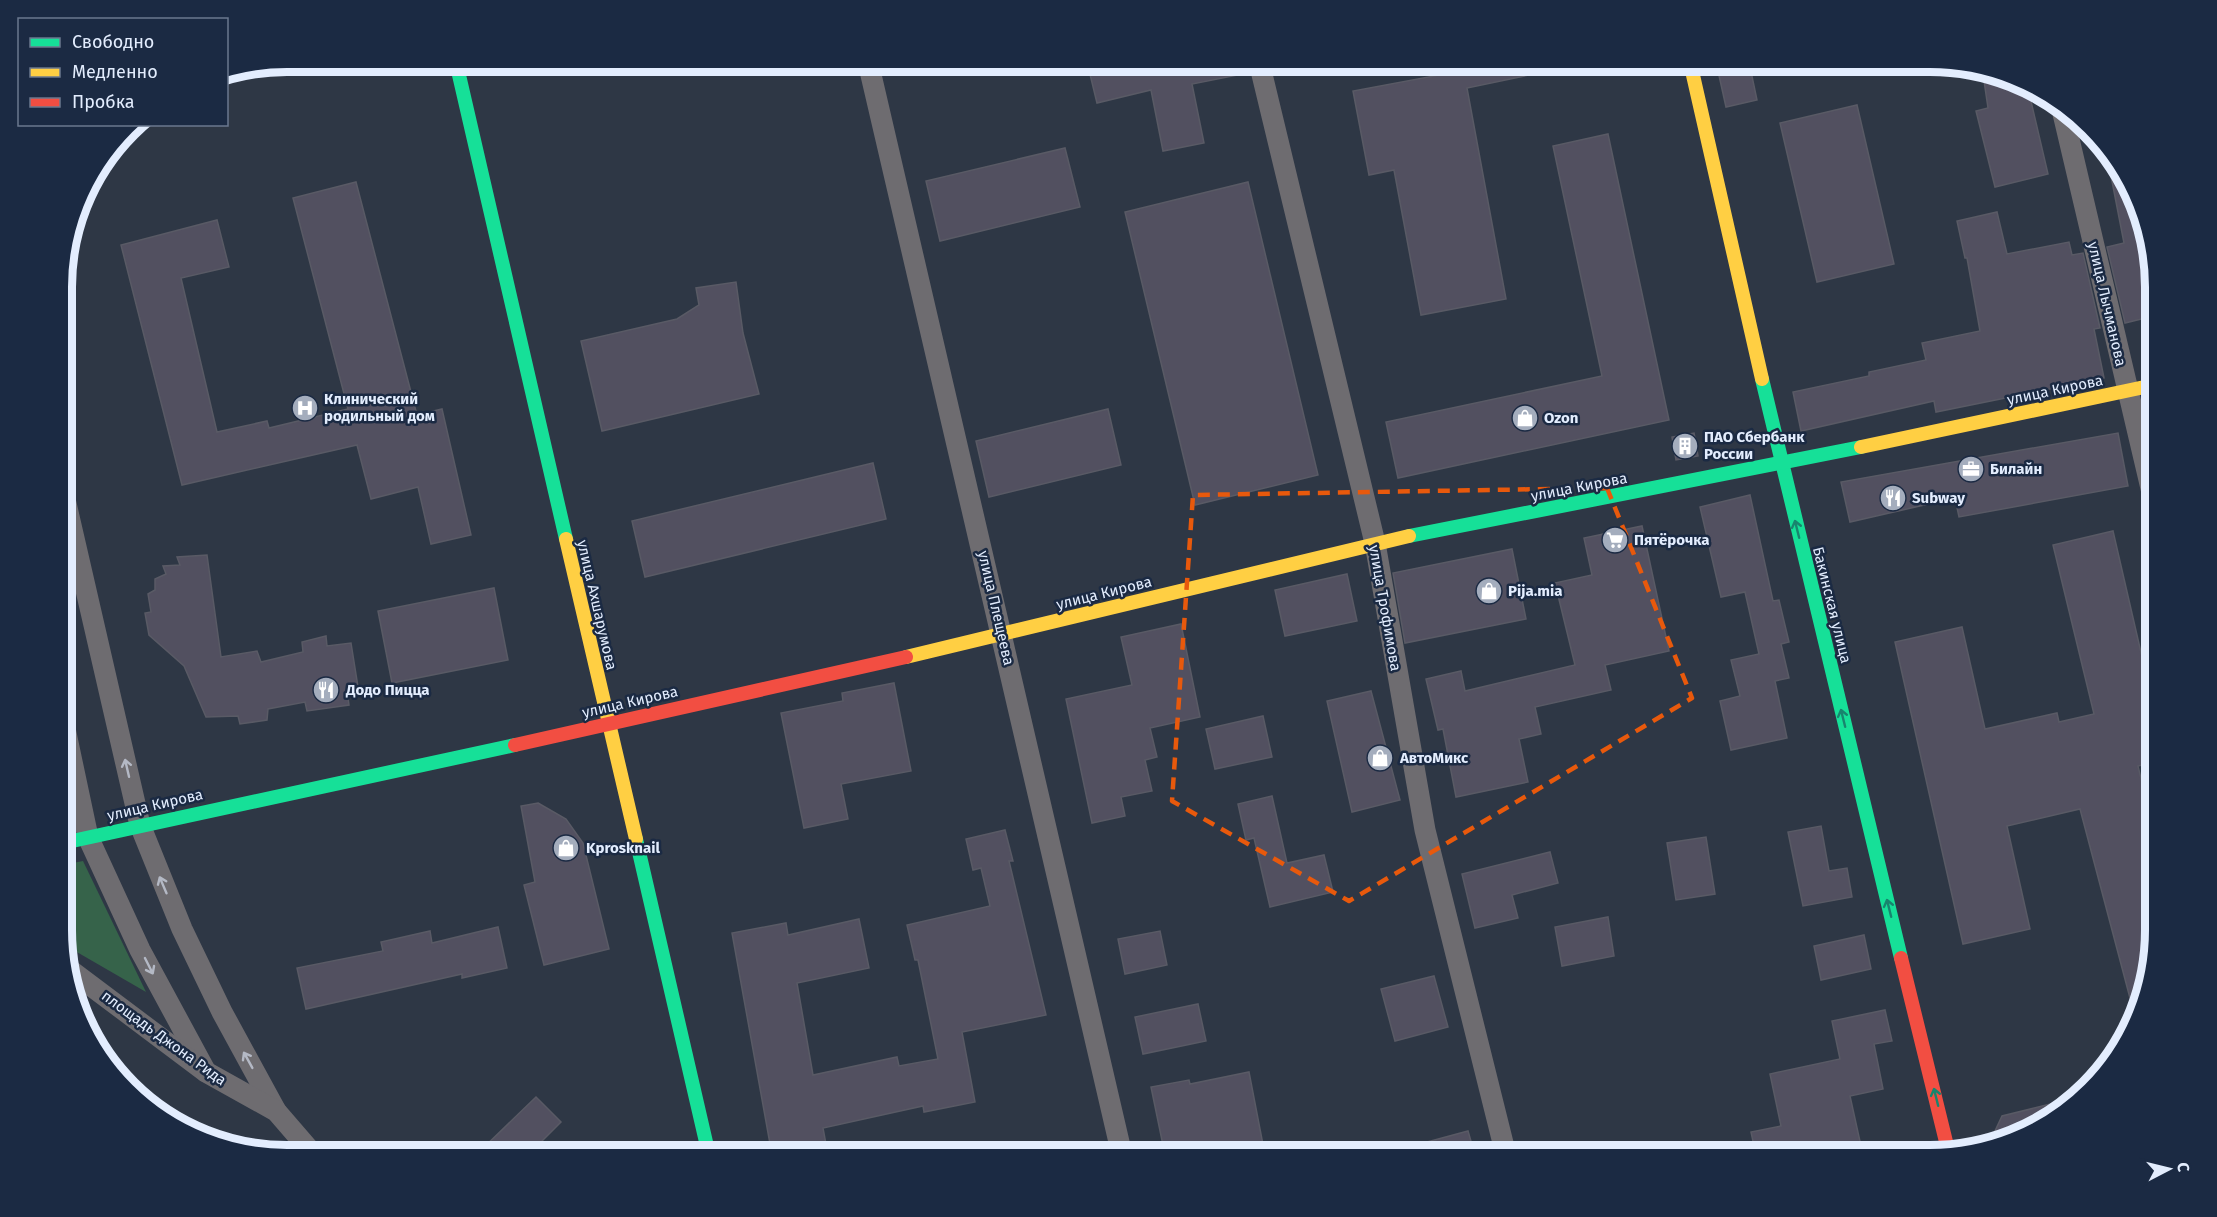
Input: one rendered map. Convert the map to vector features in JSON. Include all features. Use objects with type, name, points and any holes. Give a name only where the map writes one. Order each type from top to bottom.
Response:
[{"type":"main road","name":"улица Ахшарумова","points":[[458,72],[607,725],[707,1145]]},
{"type":"main road","name":"Бакинская улица","points":[[1692,72],[1781,464],[1947,1145]]},
{"type":"main road","name":"улица Кирова","points":[[72,841],[607,725],[1002,635],[1375,543],[1781,464],[2145,387]]},
{"type":"street","name":"улица Плещеева","points":[[870,72],[1120,1145]]},
{"type":"street","name":"улица Трофимова","points":[[1261,72],[1375,543],[1425,830],[1504,1145]]},
{"type":"street","name":"улица Лычманова","points":[[2064,119],[2145,465]]},
{"type":"street","points":[[72,529],[140,825],[182,929],[222,1012],[276,1111]]},
{"type":"street","points":[[72,761],[88,837],[140,950],[206,1072]]},
{"type":"street","name":"площадь Джона Рида","points":[[77,975],[206,1072],[276,1111],[305,1145]]},
{"type":"highlighted area","points":[[1607,488],[1692,698],[1349,901],[1172,801],[1193,495]]},
{"type":"green space","points":[[83,861],[146,992],[73,950],[72,863]]},
{"type":"building","points":[[1089,72],[1248,72],[1192,84],[1204,143],[1163,151],[1151,90],[1097,103]]},
{"type":"building","points":[[1455,72],[1543,72],[1467,88],[1506,299],[1421,315],[1394,170],[1369,175],[1353,91]]},
{"type":"building","points":[[1718,72],[1751,72],[1757,100],[1726,107]]},
{"type":"building","points":[[1984,78],[2013,88],[2030,97],[2048,174],[1995,187],[1976,111],[1988,108]]},
{"type":"building","points":[[1857,105],[1894,264],[1817,282],[1780,123]]},
{"type":"building","points":[[1608,134],[1669,420],[1398,478],[1386,422],[1602,376],[1553,146]]},
{"type":"building","points":[[1065,148],[1080,207],[940,241],[926,181]]},
{"type":"building","points":[[2110,171],[2123,192],[2134,218],[2145,273],[2145,318],[2125,323],[2107,247],[2124,243]]},
{"type":"building","points":[[356,182],[417,415],[442,409],[471,535],[431,544],[418,487],[371,499],[357,445],[182,485],[121,245],[217,220],[229,267],[181,278],[217,432],[267,421],[269,428],[348,409],[293,198]]},
{"type":"building","points":[[1248,182],[1318,475],[1195,505],[1125,212]]},
{"type":"building","points":[[1997,212],[2007,254],[2069,242],[2072,255],[2083,253],[2100,328],[2094,329],[2104,378],[1936,412],[1934,401],[1801,431],[1793,392],[1869,376],[1869,372],[1926,360],[1922,343],[1980,331],[1967,258],[1965,258],[1957,221]]},
{"type":"building","points":[[736,282],[743,333],[759,394],[602,431],[581,341],[677,319],[699,305],[696,288]]},
{"type":"building","points":[[1108,409],[1121,465],[989,497],[976,441]]},
{"type":"building","name":"ПАО Сбербанк России","points":[[1694,433],[1698,456],[1676,460],[1672,437]]},
{"type":"building","points":[[2118,433],[2128,486],[1959,517],[1955,498],[1850,522],[1841,482]]},
{"type":"building","points":[[873,463],[886,519],[645,577],[632,521]]},
{"type":"building","points":[[1750,495],[1773,601],[1779,600],[1789,642],[1781,644],[1789,678],[1775,681],[1787,738],[1731,750],[1720,701],[1740,696],[1731,660],[1759,654],[1745,592],[1721,597],[1700,507]]},
{"type":"building","points":[[1642,526],[1669,651],[1605,665],[1611,690],[1535,707],[1541,734],[1519,739],[1528,782],[1456,797],[1443,729],[1438,730],[1426,679],[1461,671],[1465,691],[1575,665],[1555,583],[1592,575],[1584,538]]},
{"type":"building","points":[[2113,531],[2145,670],[2145,764],[2138,766],[2145,795],[2145,944],[2138,986],[2132,1005],[2080,809],[2007,826],[2030,929],[1963,944],[1895,642],[1962,627],[1985,729],[2057,713],[2059,722],[2094,714],[2053,545]]},
{"type":"building","points":[[1512,549],[1526,619],[1405,643],[1393,573]]},
{"type":"building","points":[[207,555],[221,657],[257,651],[261,662],[303,652],[302,642],[326,636],[327,646],[351,643],[358,687],[347,690],[349,705],[307,711],[305,702],[268,709],[267,720],[240,724],[238,716],[206,717],[184,666],[149,635],[145,613],[151,612],[148,594],[155,590],[155,579],[166,574],[163,566],[180,565],[177,557]]},
{"type":"building","points":[[1347,574],[1357,621],[1285,636],[1275,590]]},
{"type":"building","points":[[494,588],[508,660],[392,683],[378,611]]},
{"type":"building","points":[[1181,624],[1200,717],[1150,728],[1157,757],[1145,760],[1152,791],[1121,797],[1125,816],[1092,823],[1066,699],[1132,685],[1121,637]]},
{"type":"building","points":[[894,683],[911,771],[841,784],[848,819],[804,828],[781,713],[843,701],[842,693]]},
{"type":"building","points":[[1371,691],[1400,800],[1352,812],[1327,701]]},
{"type":"building","points":[[1263,716],[1272,757],[1215,769],[1206,729]]},
{"type":"building","points":[[1272,796],[1287,863],[1324,855],[1333,892],[1270,907],[1254,838],[1246,840],[1238,804]]},
{"type":"building","points":[[538,803],[566,819],[583,843],[609,949],[544,965],[524,885],[535,882],[521,806]]},
{"type":"building","points":[[1821,826],[1829,871],[1847,868],[1852,897],[1803,906],[1788,832]]},
{"type":"building","points":[[1005,830],[1013,861],[1009,861],[1046,1015],[962,1032],[975,1102],[924,1112],[923,1106],[823,1128],[826,1145],[770,1145],[732,933],[786,923],[788,935],[859,919],[869,968],[797,983],[813,1075],[897,1057],[899,1066],[938,1059],[918,960],[915,960],[907,925],[990,906],[981,868],[973,870],[966,839]]},
{"type":"building","points":[[1706,837],[1715,894],[1676,900],[1667,843]]},
{"type":"building","points":[[1550,852],[1558,883],[1512,895],[1518,918],[1475,928],[1462,874]]},
{"type":"building","points":[[1608,917],[1614,956],[1562,966],[1555,927]]},
{"type":"building","points":[[498,927],[507,968],[462,978],[462,974],[306,1009],[297,968],[383,951],[381,942],[430,931],[432,943]]},
{"type":"building","points":[[1160,931],[1167,965],[1125,974],[1118,939]]},
{"type":"building","points":[[1864,935],[1871,969],[1821,980],[1814,946]]},
{"type":"building","points":[[1434,976],[1448,1027],[1395,1041],[1381,989]]},
{"type":"building","points":[[1198,1004],[1206,1041],[1143,1054],[1135,1017]]},
{"type":"building","points":[[1885,1010],[1892,1041],[1874,1044],[1883,1089],[1850,1096],[1861,1145],[1754,1145],[1751,1132],[1781,1126],[1770,1074],[1840,1059],[1832,1021]]},
{"type":"building","points":[[1249,1072],[1263,1145],[1163,1145],[1151,1087],[1189,1080],[1190,1084]]},
{"type":"building","points":[[536,1097],[561,1122],[538,1145],[486,1145]]},
{"type":"building","points":[[2060,1102],[2025,1123],[1993,1136],[2002,1116]]},
{"type":"building","points":[[1468,1131],[1472,1145],[1416,1145]]},
{"type":"traffic: fast","points":[[458,72],[566,539]]},
{"type":"traffic: fast","points":[[1762,379],[1901,958]]},
{"type":"traffic: fast","points":[[1409,536],[1861,447]]},
{"type":"traffic: fast","points":[[72,841],[515,745]]},
{"type":"traffic: fast","points":[[636,839],[707,1145]]},
{"type":"traffic: slow","points":[[1692,72],[1762,379]]},
{"type":"traffic: slow","points":[[1861,447],[2145,387]]},
{"type":"traffic: slow","points":[[906,657],[1409,536]]},
{"type":"traffic: slow","points":[[566,539],[636,839]]},
{"type":"traffic: jam","points":[[515,745],[906,657]]},
{"type":"traffic: jam","points":[[1901,958],[1947,1145]]},
{"type":"place","name":"Клинический родильный дом","points":[[305,408]]},
{"type":"place","name":"Ozon","points":[[1525,418]]},
{"type":"place","name":"ПАО Сбербанк России","points":[[1685,446]]},
{"type":"place","name":"Билайн","points":[[1971,469]]},
{"type":"place","name":"Subway","points":[[1893,498]]},
{"type":"place","name":"Пятёрочка","points":[[1615,540]]},
{"type":"place","name":"Pija.mia","points":[[1489,591]]},
{"type":"place","name":"Додо Пицца","points":[[326,690]]},
{"type":"place","name":"АвтоМикс","points":[[1380,758]]},
{"type":"place","name":"Kprosknail","points":[[566,848]]}]
